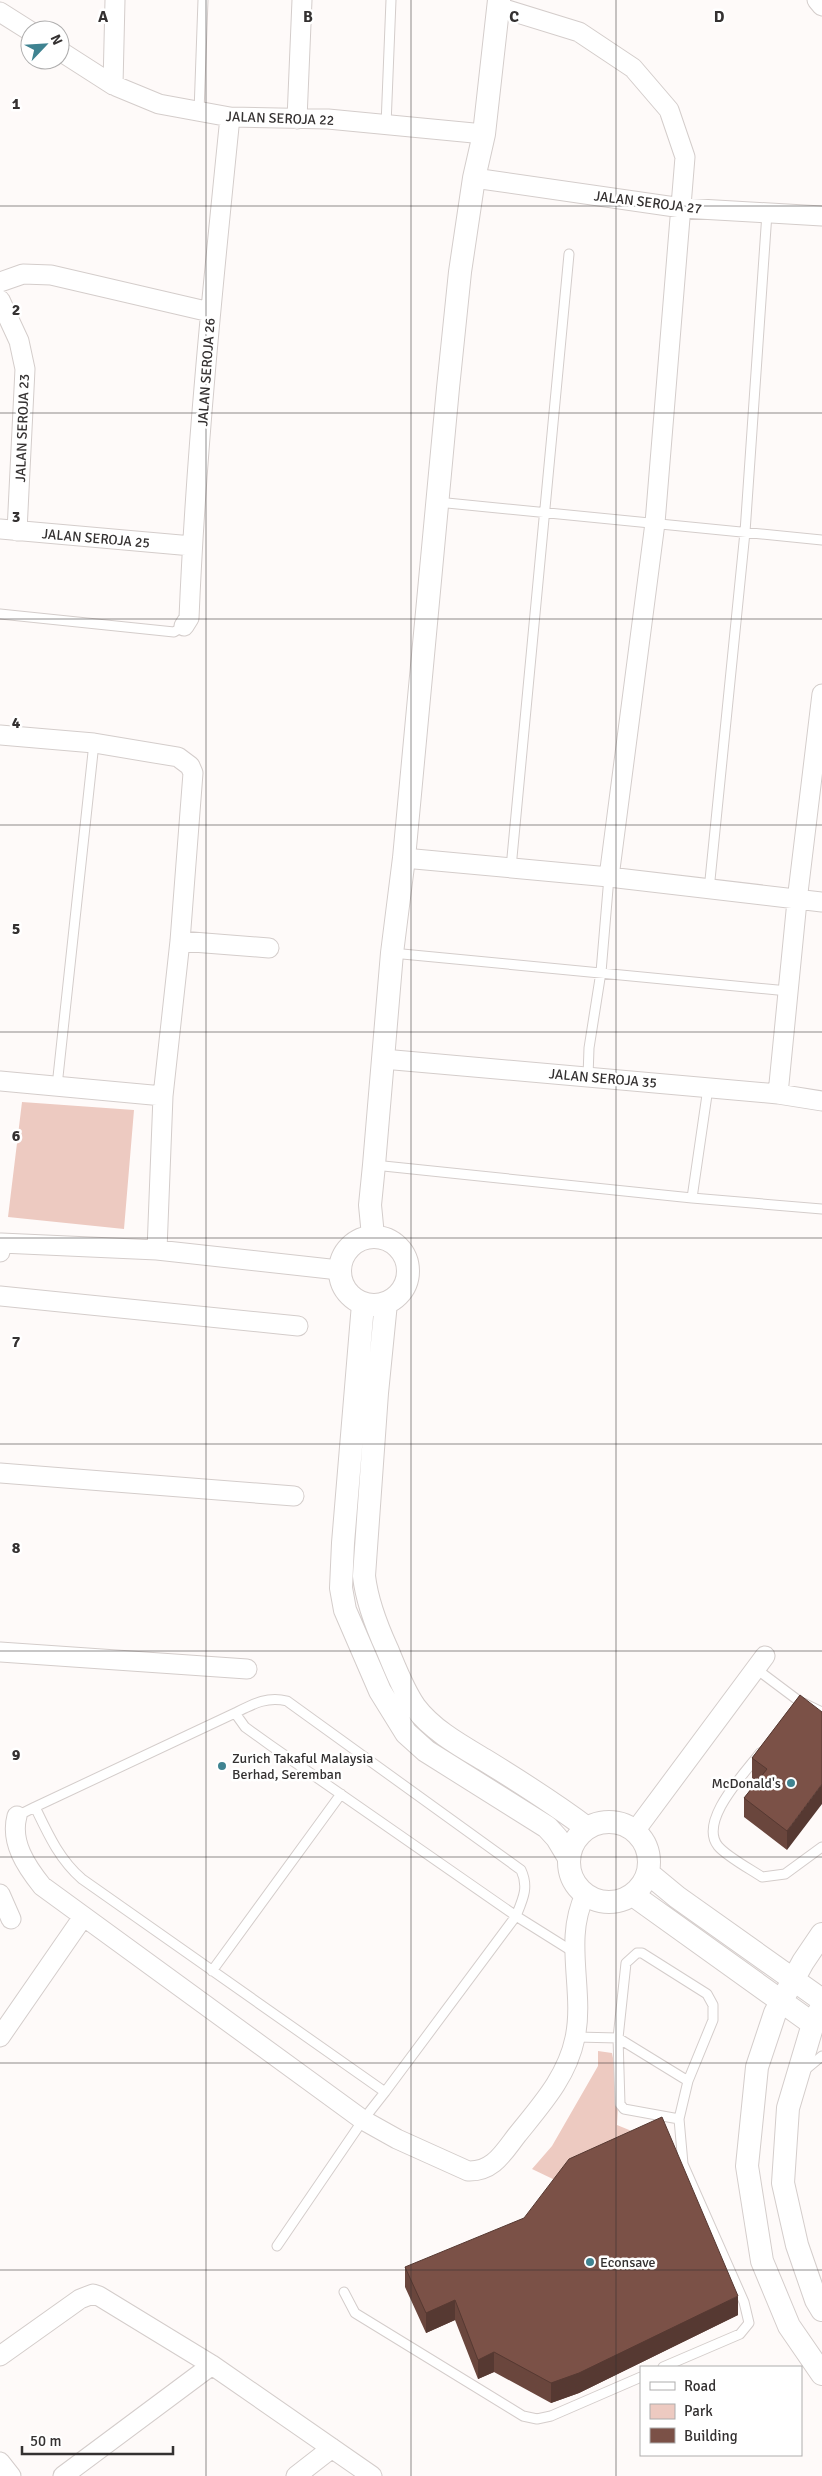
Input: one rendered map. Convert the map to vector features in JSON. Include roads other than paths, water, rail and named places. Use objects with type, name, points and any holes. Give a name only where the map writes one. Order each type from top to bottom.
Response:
[{"type":"street","points":[[113,85],[115,0]]},
{"type":"street","points":[[298,118],[302,0]]},
{"type":"street","points":[[817,0],[822,6]]},
{"type":"street","points":[[373,1236],[370,1205],[392,953],[404,858],[436,502],[460,272],[474,178],[484,134],[498,4],[579,32],[633,68],[669,110],[685,157],[655,523],[609,877]]},
{"type":"street","points":[[0,12],[20,25]]},
{"type":"street","name":"JALAN SEROJA 22","points":[[70,57],[113,85],[159,104],[199,112],[230,117],[328,119],[484,134]]},
{"type":"street","name":"JALAN SEROJA 26","points":[[184,626],[189,618],[192,546],[210,312],[230,117]]},
{"type":"street","name":"JALAN SEROJA 27","points":[[474,178],[682,208],[822,216]]},
{"type":"street","points":[[0,282],[23,274],[51,275],[210,312]]},
{"type":"street","name":"JALAN SEROJA 23","points":[[0,300],[9,314],[19,341],[25,369],[9,530]]},
{"type":"street","name":"JALAN SEROJA 25","points":[[9,530],[192,546]]},
{"type":"street","points":[[778,1094],[797,901],[822,694]]},
{"type":"street","points":[[0,735],[94,743],[178,757],[190,766],[194,782],[180,941],[163,1096],[157,1250]]},
{"type":"street","points":[[404,858],[609,877],[797,901],[822,902]]},
{"type":"street","points":[[180,941],[269,948]]},
{"type":"street","name":"JALAN SEROJA 35","points":[[383,1059],[778,1094],[822,1101]]},
{"type":"street","points":[[0,1081],[163,1096]]},
{"type":"street","points":[[373,1236],[393,1242],[406,1259],[408,1270],[402,1290],[386,1303],[374,1306],[363,1304],[346,1291],[341,1281],[339,1270],[346,1250],[353,1243],[373,1236]]},
{"type":"street","points":[[0,1252],[1,1243],[157,1250],[339,1270]]},
{"type":"street","points":[[0,1296],[298,1326]]},
{"type":"street","points":[[386,1303],[376,1393],[364,1576],[367,1597],[375,1623],[401,1682],[416,1707],[429,1722],[450,1738],[557,1806],[587,1828]]},
{"type":"street","points":[[363,1304],[342,1543],[341,1588],[345,1610],[353,1632],[380,1691],[406,1734],[426,1751],[547,1827],[557,1838],[569,1858]]},
{"type":"street","points":[[0,1473],[294,1496]]},
{"type":"street","points":[[0,1652],[247,1669]]},
{"type":"street","points":[[635,1831],[760,1662]]},
{"type":"street","points":[[17,1816],[14,1827],[17,1846],[30,1871],[42,1886],[363,2120],[454,2167],[468,2171],[478,2171],[489,2167],[497,2161],[558,2082],[568,2064],[576,2037],[576,1919],[585,1895]]},
{"type":"street","points":[[612,1822],[624,1825],[635,1831],[648,1850],[648,1873],[642,1885],[633,1895],[622,1901],[609,1903],[596,1901],[585,1895],[575,1885],[570,1872],[569,1858],[572,1846],[578,1836],[587,1828],[599,1823],[612,1822]]},
{"type":"street","points":[[648,1873],[677,1897],[822,2000]]},
{"type":"street","points":[[0,1894],[11,1919]]},
{"type":"street","points":[[633,1895],[781,2002],[819,2020],[796,2080],[788,2108],[783,2183],[797,2244],[816,2300],[822,2310]]},
{"type":"street","points":[[0,2037],[82,1917]]},
{"type":"street","points":[[822,1934],[775,2013],[757,2067],[747,2166],[762,2261],[789,2326],[822,2374]]},
{"type":"street","points":[[0,2356],[80,2299],[93,2294],[212,2365],[372,2476]]},
{"type":"street","points":[[63,2476],[212,2365]]},
{"type":"street","points":[[296,2476],[332,2448]]},
{"type":"street","points":[[0,2462],[11,2476]]},
{"type":"lane","points":[[199,112],[204,0]]},
{"type":"lane","points":[[386,125],[391,0]]},
{"type":"lane","points":[[709,890],[745,532],[767,213]]},
{"type":"lane","points":[[511,868],[569,254]]},
{"type":"lane","points":[[436,502],[822,540]]},
{"type":"lane","points":[[0,614],[174,632],[184,626]]},
{"type":"lane","points":[[57,1086],[94,743]]},
{"type":"lane","points":[[588,1077],[589,1048],[601,972],[609,877]]},
{"type":"lane","points":[[392,953],[788,991]]},
{"type":"lane","points":[[692,1198],[708,1088]]},
{"type":"lane","points":[[374,1165],[692,1198],[822,1209]]},
{"type":"lane","points":[[760,1662],[798,1701],[822,1712]]},
{"type":"lane","points":[[17,1816],[264,1699],[276,1698],[287,1701],[521,1870],[525,1880],[526,1891],[516,1916],[363,2120],[277,2246]]},
{"type":"lane","points":[[793,1709],[798,1701]]},
{"type":"lane","points":[[235,1713],[245,1727],[516,1916],[575,1953]]},
{"type":"lane","points":[[764,1748],[718,1810],[713,1828],[714,1838],[718,1846],[762,1877],[785,1874],[822,1847]]},
{"type":"lane","points":[[212,1971],[341,1794]]},
{"type":"lane","points":[[34,1807],[56,1850],[72,1870],[385,2092]]},
{"type":"lane","points":[[665,2366],[740,2334],[749,2323],[744,2302],[683,2164],[679,2119],[688,2081],[713,2020],[710,1999],[707,1994],[642,1953],[630,1957],[626,1963],[618,2038],[620,2104],[624,2109],[679,2119]]},
{"type":"lane","points":[[576,2037],[618,2038],[688,2081]]},
{"type":"lane","points":[[796,2080],[809,2065],[822,2056]]},
{"type":"lane","points":[[344,2292],[355,2313],[523,2416],[537,2419],[551,2416],[640,2377]]},
{"type":"place","name":"Zurich Takaful Malaysia Berhad, Seremban","points":[[222,1766]]},
{"type":"place","name":"McDonald's","points":[[791,1783]]},
{"type":"place","name":"Econsave","points":[[590,2262]]}]
